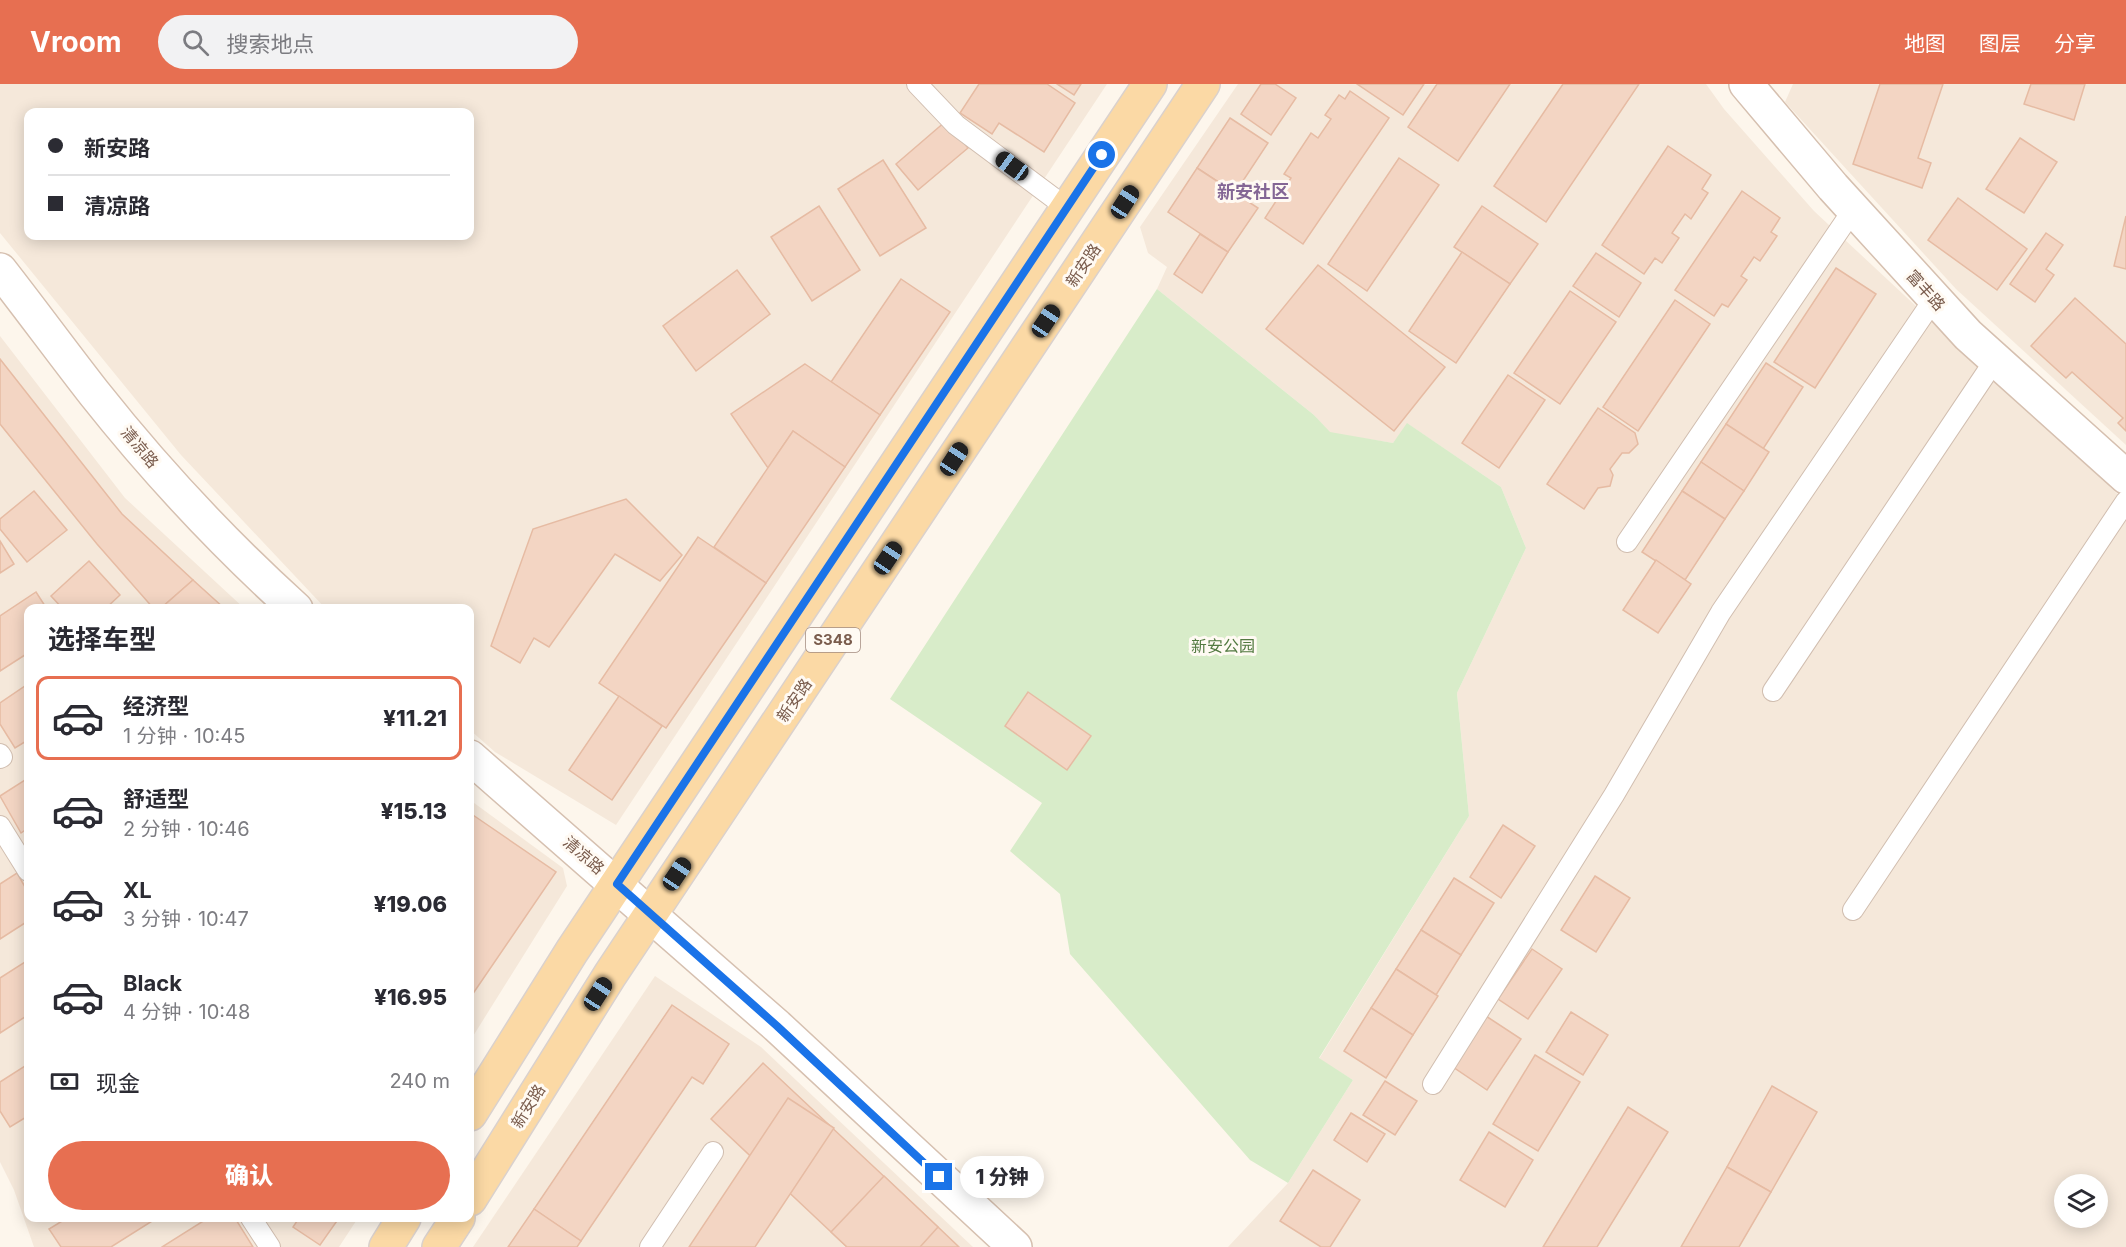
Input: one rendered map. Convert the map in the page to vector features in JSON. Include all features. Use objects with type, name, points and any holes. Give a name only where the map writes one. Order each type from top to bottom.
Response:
[{"type":"main road","name":"S348","points":[[474,1108],[617,884],[1150,84]]},
{"type":"main road","name":"新安路","points":[[474,1193],[651,914],[1203,84]]},
{"type":"main road","points":[[386,1247],[402,1222]]},
{"type":"main road","points":[[439,1247],[455,1222]]},
{"type":"street","name":"富丰路","points":[[1746,84],[1853,210],[1934,298],[1995,360],[2126,477]]},
{"type":"street","name":"清凉路","points":[[0,270],[95,393],[156,466],[222,538],[291,604]]},
{"type":"street","name":"清凉路","points":[[474,760],[777,1026],[1015,1247]]},
{"type":"lane","points":[[917,84],[956,125],[1067,208]]},
{"type":"lane","points":[[1627,542],[1853,210]]},
{"type":"lane","points":[[1433,1084],[1614,795],[1721,612],[1934,298]]},
{"type":"lane","points":[[1773,691],[1995,360]]},
{"type":"lane","points":[[1853,910],[2126,501]]},
{"type":"lane","points":[[0,754],[2,757],[0,758]]},
{"type":"lane","points":[[0,826],[24,865]]},
{"type":"lane","points":[[650,1247],[713,1152]]},
{"type":"lane","points":[[254,1222],[270,1247]]},
{"type":"shaded area","points":[[0,84],[1107,84],[616,825],[495,752],[474,734],[474,604],[321,604],[181,455],[0,233]]},
{"type":"shaded area","points":[[1238,84],[1706,84],[1724,109],[1814,211],[2126,502],[2126,1247],[1228,1247],[1288,1183],[1353,1080],[1319,1059],[1469,816],[1457,693],[1526,548],[1501,487],[1408,424],[1393,443],[1330,433],[1314,415],[1157,289],[1167,267],[1148,253],[1140,227]]},
{"type":"shaded area","points":[[1793,84],[2126,84],[2126,445],[1956,289],[1785,102]]},
{"type":"shaded area","points":[[0,336],[125,498],[240,604],[24,604],[24,1218],[14,1190],[0,1162]]},
{"type":"shaded area","points":[[474,803],[563,868],[567,886],[474,1035]]},
{"type":"shaded area","points":[[655,976],[761,1047],[973,1247],[473,1247]]},
{"type":"shaded area","points":[[25,1222],[355,1222],[339,1247],[34,1247]]},
{"type":"green space","name":"新安公园","points":[[1157,289],[1314,415],[1330,432],[1393,443],[1407,423],[1501,487],[1526,548],[1457,693],[1469,816],[1319,1058],[1353,1080],[1288,1183],[1250,1160],[1070,954],[1060,894],[1010,851],[1042,803],[890,699]]},
{"type":"building","points":[[979,84],[1047,84],[1075,103],[1044,152],[999,123],[992,134],[960,113]]},
{"type":"building","points":[[1057,84],[1081,84],[1074,95]]},
{"type":"building","points":[[1261,84],[1275,84],[1296,98],[1271,135],[1241,114]]},
{"type":"building","points":[[1357,84],[1424,84],[1403,115]]},
{"type":"building","points":[[1437,84],[1510,84],[1458,161],[1408,127]]},
{"type":"building","points":[[1563,84],[1639,84],[1546,222],[1494,186]]},
{"type":"building","points":[[1880,84],[1943,84],[1918,158],[1931,163],[1922,188],[1853,164]]},
{"type":"building","points":[[2031,84],[2085,84],[2074,120],[2024,104]]},
{"type":"building","points":[[1350,91],[1389,118],[1303,244],[1265,218],[1291,178],[1284,174],[1311,133],[1318,138],[1331,119],[1325,115],[1339,95],[1345,99]]},
{"type":"building","points":[[1230,118],[1268,143],[1235,193],[1197,168]]},
{"type":"building","points":[[946,121],[968,148],[918,190],[896,164]]},
{"type":"building","points":[[2020,138],[2057,162],[2024,213],[1986,189]]},
{"type":"building","points":[[1668,146],[1711,175],[1702,189],[1708,193],[1691,219],[1685,214],[1672,233],[1679,238],[1662,263],[1655,258],[1644,274],[1602,245]]},
{"type":"building","points":[[1399,158],[1439,185],[1367,291],[1328,264]]},
{"type":"building","points":[[883,160],[926,228],[880,256],[838,189]]},
{"type":"building","points":[[1197,168],[1258,208],[1228,252],[1168,212]]},
{"type":"building","points":[[1742,191],[1780,218],[1771,232],[1777,236],[1760,261],[1754,257],[1741,276],[1747,280],[1728,307],[1722,304],[1714,316],[1675,290]]},
{"type":"building","points":[[1958,198],[2027,249],[1997,290],[1928,240]]},
{"type":"building","points":[[819,206],[860,270],[812,301],[771,237]]},
{"type":"building","points":[[1482,206],[1538,244],[1510,284],[1454,247]]},
{"type":"building","points":[[2126,216],[2126,269],[2114,266]]},
{"type":"building","points":[[2046,233],[2063,245],[2046,269],[2054,275],[2035,302],[2010,284]]},
{"type":"building","points":[[1200,234],[1228,252],[1202,293],[1174,274]]},
{"type":"building","points":[[1462,252],[1510,284],[1456,363],[1409,331]]},
{"type":"building","points":[[1596,253],[1641,283],[1619,317],[1573,286]]},
{"type":"building","points":[[1318,265],[1445,367],[1394,431],[1266,329]]},
{"type":"building","points":[[1836,268],[1876,294],[1815,388],[1774,362]]},
{"type":"building","points":[[737,270],[770,314],[696,371],[663,326]]},
{"type":"building","points":[[901,279],[950,312],[880,415],[831,382]]},
{"type":"building","points":[[1570,291],[1616,322],[1560,404],[1514,373]]},
{"type":"building","points":[[2075,298],[2126,344],[2126,431],[2118,423],[2123,418],[2072,372],[2066,378],[2031,346]]},
{"type":"building","points":[[1675,300],[1710,324],[1638,431],[1603,407]]},
{"type":"building","points":[[0,359],[122,514],[193,580],[166,604],[150,604],[97,544],[0,424]]},
{"type":"building","points":[[1766,363],[1803,387],[1763,449],[1726,424]]},
{"type":"building","points":[[805,364],[880,415],[845,467],[793,431],[768,468],[731,414]]},
{"type":"building","points":[[1508,375],[1545,400],[1499,468],[1462,443]]},
{"type":"building","points":[[1598,408],[1635,433],[1638,444],[1629,453],[1622,453],[1610,469],[1613,475],[1610,486],[1598,488],[1584,509],[1547,484]]},
{"type":"building","points":[[1726,424],[1769,452],[1744,491],[1701,462]]},
{"type":"building","points":[[793,431],[845,467],[766,583],[714,547]]},
{"type":"building","points":[[1701,462],[1744,491],[1725,519],[1682,491]]},
{"type":"building","points":[[34,491],[67,530],[27,562],[0,529],[0,519]]},
{"type":"building","points":[[1682,491],[1725,519],[1685,580],[1642,552]]},
{"type":"building","points":[[626,499],[682,555],[660,581],[615,554],[549,647],[534,638],[520,663],[491,646],[533,529]]},
{"type":"building","points":[[698,537],[766,583],[666,728],[599,683]]},
{"type":"building","points":[[0,541],[14,564],[0,573]]},
{"type":"building","points":[[1656,560],[1691,584],[1658,633],[1623,610]]},
{"type":"building","points":[[89,561],[120,595],[110,604],[58,604],[51,596]]},
{"type":"building","points":[[193,580],[219,604],[166,604]]},
{"type":"building","points":[[36,592],[44,604],[24,604],[24,656],[0,671],[0,616]]},
{"type":"building","points":[[24,687],[24,742],[15,748],[0,724],[0,703]]},
{"type":"building","points":[[1028,692],[1091,736],[1067,770],[1005,726]]},
{"type":"building","points":[[619,696],[662,726],[612,800],[569,770]]},
{"type":"building","points":[[24,781],[24,831],[21,833],[0,796]]},
{"type":"building","points":[[474,816],[556,872],[474,992]]},
{"type":"building","points":[[1503,825],[1535,846],[1501,898],[1470,877]]},
{"type":"building","points":[[17,873],[24,885],[24,924],[0,939],[0,884]]},
{"type":"building","points":[[1595,876],[1630,898],[1596,952],[1561,930]]},
{"type":"building","points":[[1454,878],[1494,903],[1461,955],[1421,930]]},
{"type":"building","points":[[1421,930],[1461,955],[1436,995],[1396,969]]},
{"type":"building","points":[[1532,949],[1562,969],[1528,1019],[1498,999]]},
{"type":"building","points":[[24,963],[24,1018],[0,1033],[0,978]]},
{"type":"building","points":[[1396,969],[1438,996],[1413,1035],[1371,1008]]},
{"type":"building","points":[[672,1005],[729,1044],[703,1084],[692,1077],[581,1241],[534,1209]]},
{"type":"building","points":[[1371,1008],[1413,1035],[1386,1078],[1344,1051]]},
{"type":"building","points":[[1571,1012],[1608,1035],[1583,1075],[1546,1052]]},
{"type":"building","points":[[1486,1016],[1521,1039],[1487,1090],[1453,1067]]},
{"type":"building","points":[[1535,1055],[1580,1082],[1538,1151],[1493,1124]]},
{"type":"building","points":[[763,1063],[959,1247],[847,1247],[711,1119]]},
{"type":"building","points":[[24,1067],[24,1118],[10,1127],[0,1111],[0,1082]]},
{"type":"building","points":[[1385,1081],[1417,1101],[1395,1135],[1363,1115]]},
{"type":"building","points":[[1772,1086],[1817,1112],[1771,1192],[1727,1167]]},
{"type":"building","points":[[788,1098],[834,1128],[755,1247],[689,1247]]},
{"type":"building","points":[[1628,1107],[1668,1132],[1597,1247],[1543,1247]]},
{"type":"building","points":[[1351,1113],[1385,1134],[1367,1162],[1334,1140]]},
{"type":"building","points":[[1489,1132],[1533,1160],[1505,1207],[1460,1180]]},
{"type":"building","points":[[1727,1167],[1771,1192],[1739,1247],[1681,1247]]},
{"type":"building","points":[[1313,1170],[1360,1200],[1330,1247],[1321,1247],[1280,1221]]},
{"type":"building","points":[[884,1176],[938,1227],[920,1247],[847,1247],[831,1232]]},
{"type":"building","points":[[534,1209],[581,1241],[577,1247],[508,1247]]},
{"type":"building","points":[[60,1222],[151,1222],[111,1247],[61,1247],[49,1229]]},
{"type":"building","points":[[202,1222],[237,1222],[253,1247],[162,1247]]},
{"type":"building","points":[[296,1222],[336,1222],[320,1245],[293,1227]]},
{"type":"district","name":"新安社区","points":[[1253,192]]},
{"type":"route","points":[[939,1177],[777,1026],[617,884],[1102,155]]}]
